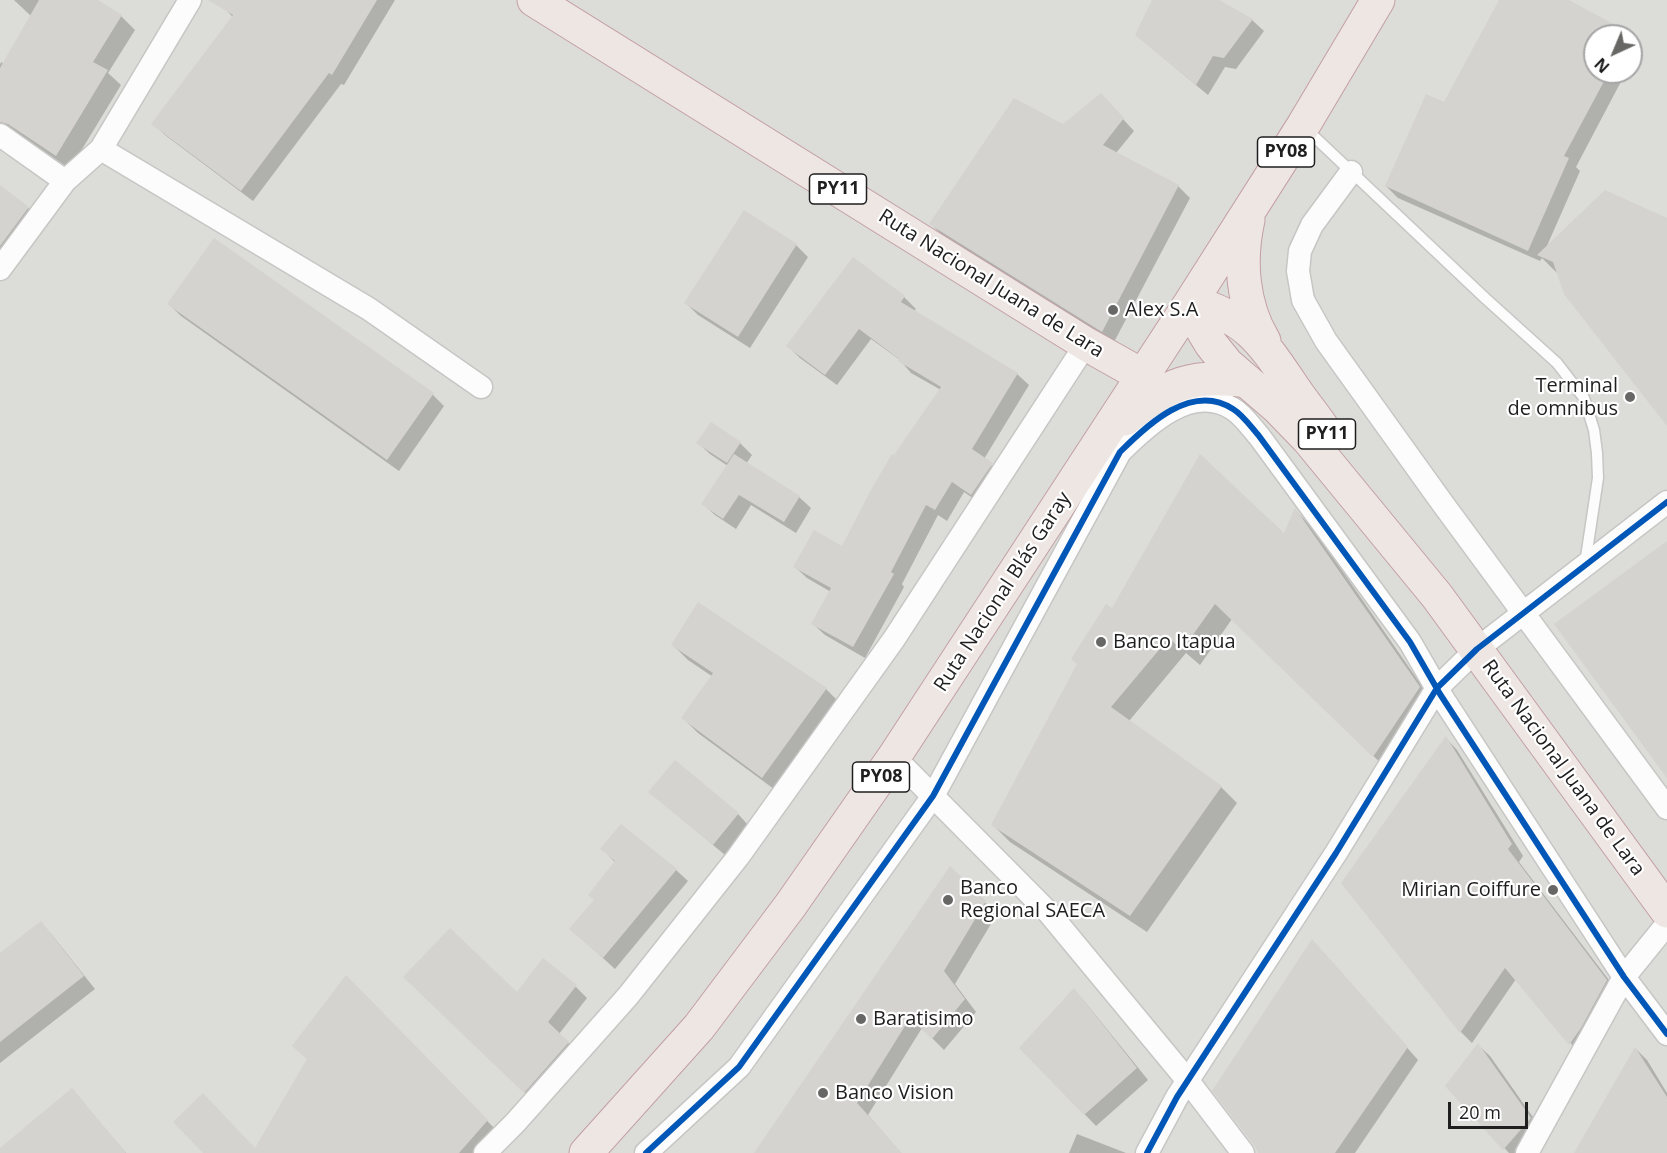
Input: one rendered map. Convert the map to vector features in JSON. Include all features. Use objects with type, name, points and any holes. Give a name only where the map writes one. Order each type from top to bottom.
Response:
[{"type":"highway","name":"Ruta Nacional Juana de Lara","points":[[534,0],[1086,344],[1143,376]]},
{"type":"highway","name":"Ruta Nacional Blás Garay","points":[[586,1153],[699,1027],[790,906],[894,757],[1250,210],[1378,0]]},
{"type":"highway","points":[[1250,210],[1244,235],[1242,261],[1244,286],[1261,336],[1274,358]]},
{"type":"highway","name":"Ruta Nacional Juana de Lara","points":[[1191,302],[1233,318],[1252,332],[1274,358],[1437,596]]},
{"type":"highway","name":"Ruta Nacional Juana de Lara","points":[[1191,302],[1199,324],[1227,364],[1278,408],[1308,440],[1437,596],[1667,911]]},
{"type":"highway","points":[[1105,436],[1161,392],[1182,382],[1205,378],[1248,381]]},
{"type":"street","points":[[0,269],[65,181],[102,149],[190,0]]},
{"type":"street","points":[[0,135],[65,181]]},
{"type":"street","points":[[102,149],[369,309],[481,387]]},
{"type":"street","points":[[1352,172],[1312,225],[1300,251],[1298,271],[1303,300],[1326,340],[1443,504],[1667,808]]},
{"type":"street","points":[[484,1153],[515,1123],[628,996],[738,857],[894,639],[1086,344]]},
{"type":"street","points":[[646,1153],[739,1067],[933,796],[1120,452],[1149,423],[1181,405],[1212,399],[1233,409],[1259,436],[1410,642],[1437,688],[1624,977],[1667,1034]]},
{"type":"street","points":[[1147,1153],[1188,1081],[1336,853],[1437,688],[1477,649],[1667,502]]},
{"type":"street","points":[[894,757],[1049,914],[1188,1081],[1243,1153]]},
{"type":"street","points":[[1527,1153],[1624,977],[1667,924]]},
{"type":"lane","points":[[1303,126],[1557,363],[1584,398],[1594,430],[1598,478],[1585,566]]},
{"type":"shaded area","points":[[0,0],[1667,0],[1667,1153],[0,1153]]},
{"type":"building","points":[[39,0],[98,0],[122,15],[93,62],[108,70],[56,156],[8,124],[0,122],[0,68]]},
{"type":"building","points":[[208,0],[377,0],[332,75],[329,73],[241,191],[151,124],[233,15]]},
{"type":"building","points":[[1152,0],[1219,0],[1253,19],[1224,58],[1213,56],[1196,85],[1135,35]]},
{"type":"building","points":[[1499,0],[1569,0],[1613,24],[1583,24],[1583,84],[1603,84],[1564,156],[1569,158],[1528,251],[1385,186],[1426,94],[1444,102]]},
{"type":"building","points":[[1101,93],[1124,118],[1103,145],[1179,185],[1102,332],[929,224],[1014,98],[1063,124]]},
{"type":"building","points":[[0,185],[29,207],[0,246]]},
{"type":"building","points":[[1605,190],[1667,218],[1667,426],[1564,294],[1553,262],[1537,255]]},
{"type":"building","points":[[744,210],[797,244],[738,337],[684,303]]},
{"type":"building","points":[[214,238],[434,393],[387,460],[167,304]]},
{"type":"building","points":[[853,257],[905,296],[901,302],[1018,373],[972,449],[993,463],[971,495],[952,482],[935,510],[926,505],[891,572],[894,574],[853,647],[811,624],[831,588],[793,567],[814,530],[842,546],[892,454],[894,455],[941,387],[898,361],[899,359],[859,329],[825,375],[786,346]]},
{"type":"building","points":[[711,422],[741,442],[727,463],[696,443]]},
{"type":"building","points":[[734,454],[800,496],[784,522],[739,495],[723,519],[701,504]]},
{"type":"building","points":[[1200,454],[1284,533],[1295,508],[1420,687],[1373,757],[1215,604],[1182,650],[1169,638],[1111,707],[1222,786],[1130,916],[991,825],[1077,664],[1071,659],[1106,604],[1112,608]]},
{"type":"building","points":[[1667,541],[1667,778],[1554,624]]},
{"type":"building","points":[[698,602],[827,688],[762,778],[681,718],[713,673],[671,645]]},
{"type":"building","points":[[1446,736],[1512,844],[1508,849],[1607,980],[1569,1045],[1505,968],[1460,1033],[1341,883]]},
{"type":"building","points":[[675,760],[739,813],[713,845],[648,792]]},
{"type":"building","points":[[621,824],[677,869],[603,958],[569,929],[594,900],[588,895],[615,861],[600,849]]},
{"type":"building","points":[[950,866],[986,901],[944,971],[965,999],[932,1039],[910,1018],[857,1103],[902,1153],[754,1153]]},
{"type":"building","points":[[41,921],[84,976],[0,1042],[0,953]]},
{"type":"building","points":[[450,928],[517,992],[543,958],[577,985],[548,1022],[569,1042],[524,1093],[403,977]]},
{"type":"building","points":[[1312,939],[1408,1047],[1335,1153],[1258,1153],[1212,1091]]},
{"type":"building","points":[[346,975],[488,1120],[459,1153],[203,1153],[173,1122],[203,1093],[255,1148],[307,1059],[292,1046]]},
{"type":"building","points":[[1074,988],[1137,1068],[1084,1115],[1019,1048]]},
{"type":"building","points":[[1478,1043],[1531,1118],[1503,1150],[1445,1086]]},
{"type":"building","points":[[1635,1047],[1667,1097],[1667,1153],[1574,1153]]},
{"type":"building","points":[[72,1088],[126,1153],[0,1153],[0,1148]]},
{"type":"cycle path","points":[[646,1153],[739,1067],[933,796],[1120,452],[1143,430],[1171,410],[1202,401],[1217,402],[1233,409],[1259,436],[1410,642],[1440,694],[1624,977],[1667,1034]]},
{"type":"cycle path","points":[[1147,1153],[1177,1097],[1336,853],[1437,688],[1477,649],[1667,502]]},
{"type":"place","name":"Alex S.A","points":[[1113,310]]},
{"type":"place","name":"Terminal de omnibus","points":[[1630,397]]},
{"type":"place","name":"Banco Itapua","points":[[1101,642]]},
{"type":"place","name":"Mirian Coiffure","points":[[1553,890]]},
{"type":"place","name":"Banco Regional SAECA","points":[[948,900]]},
{"type":"place","name":"Baratisimo","points":[[861,1019]]},
{"type":"place","name":"Banco Vision","points":[[823,1093]]}]
